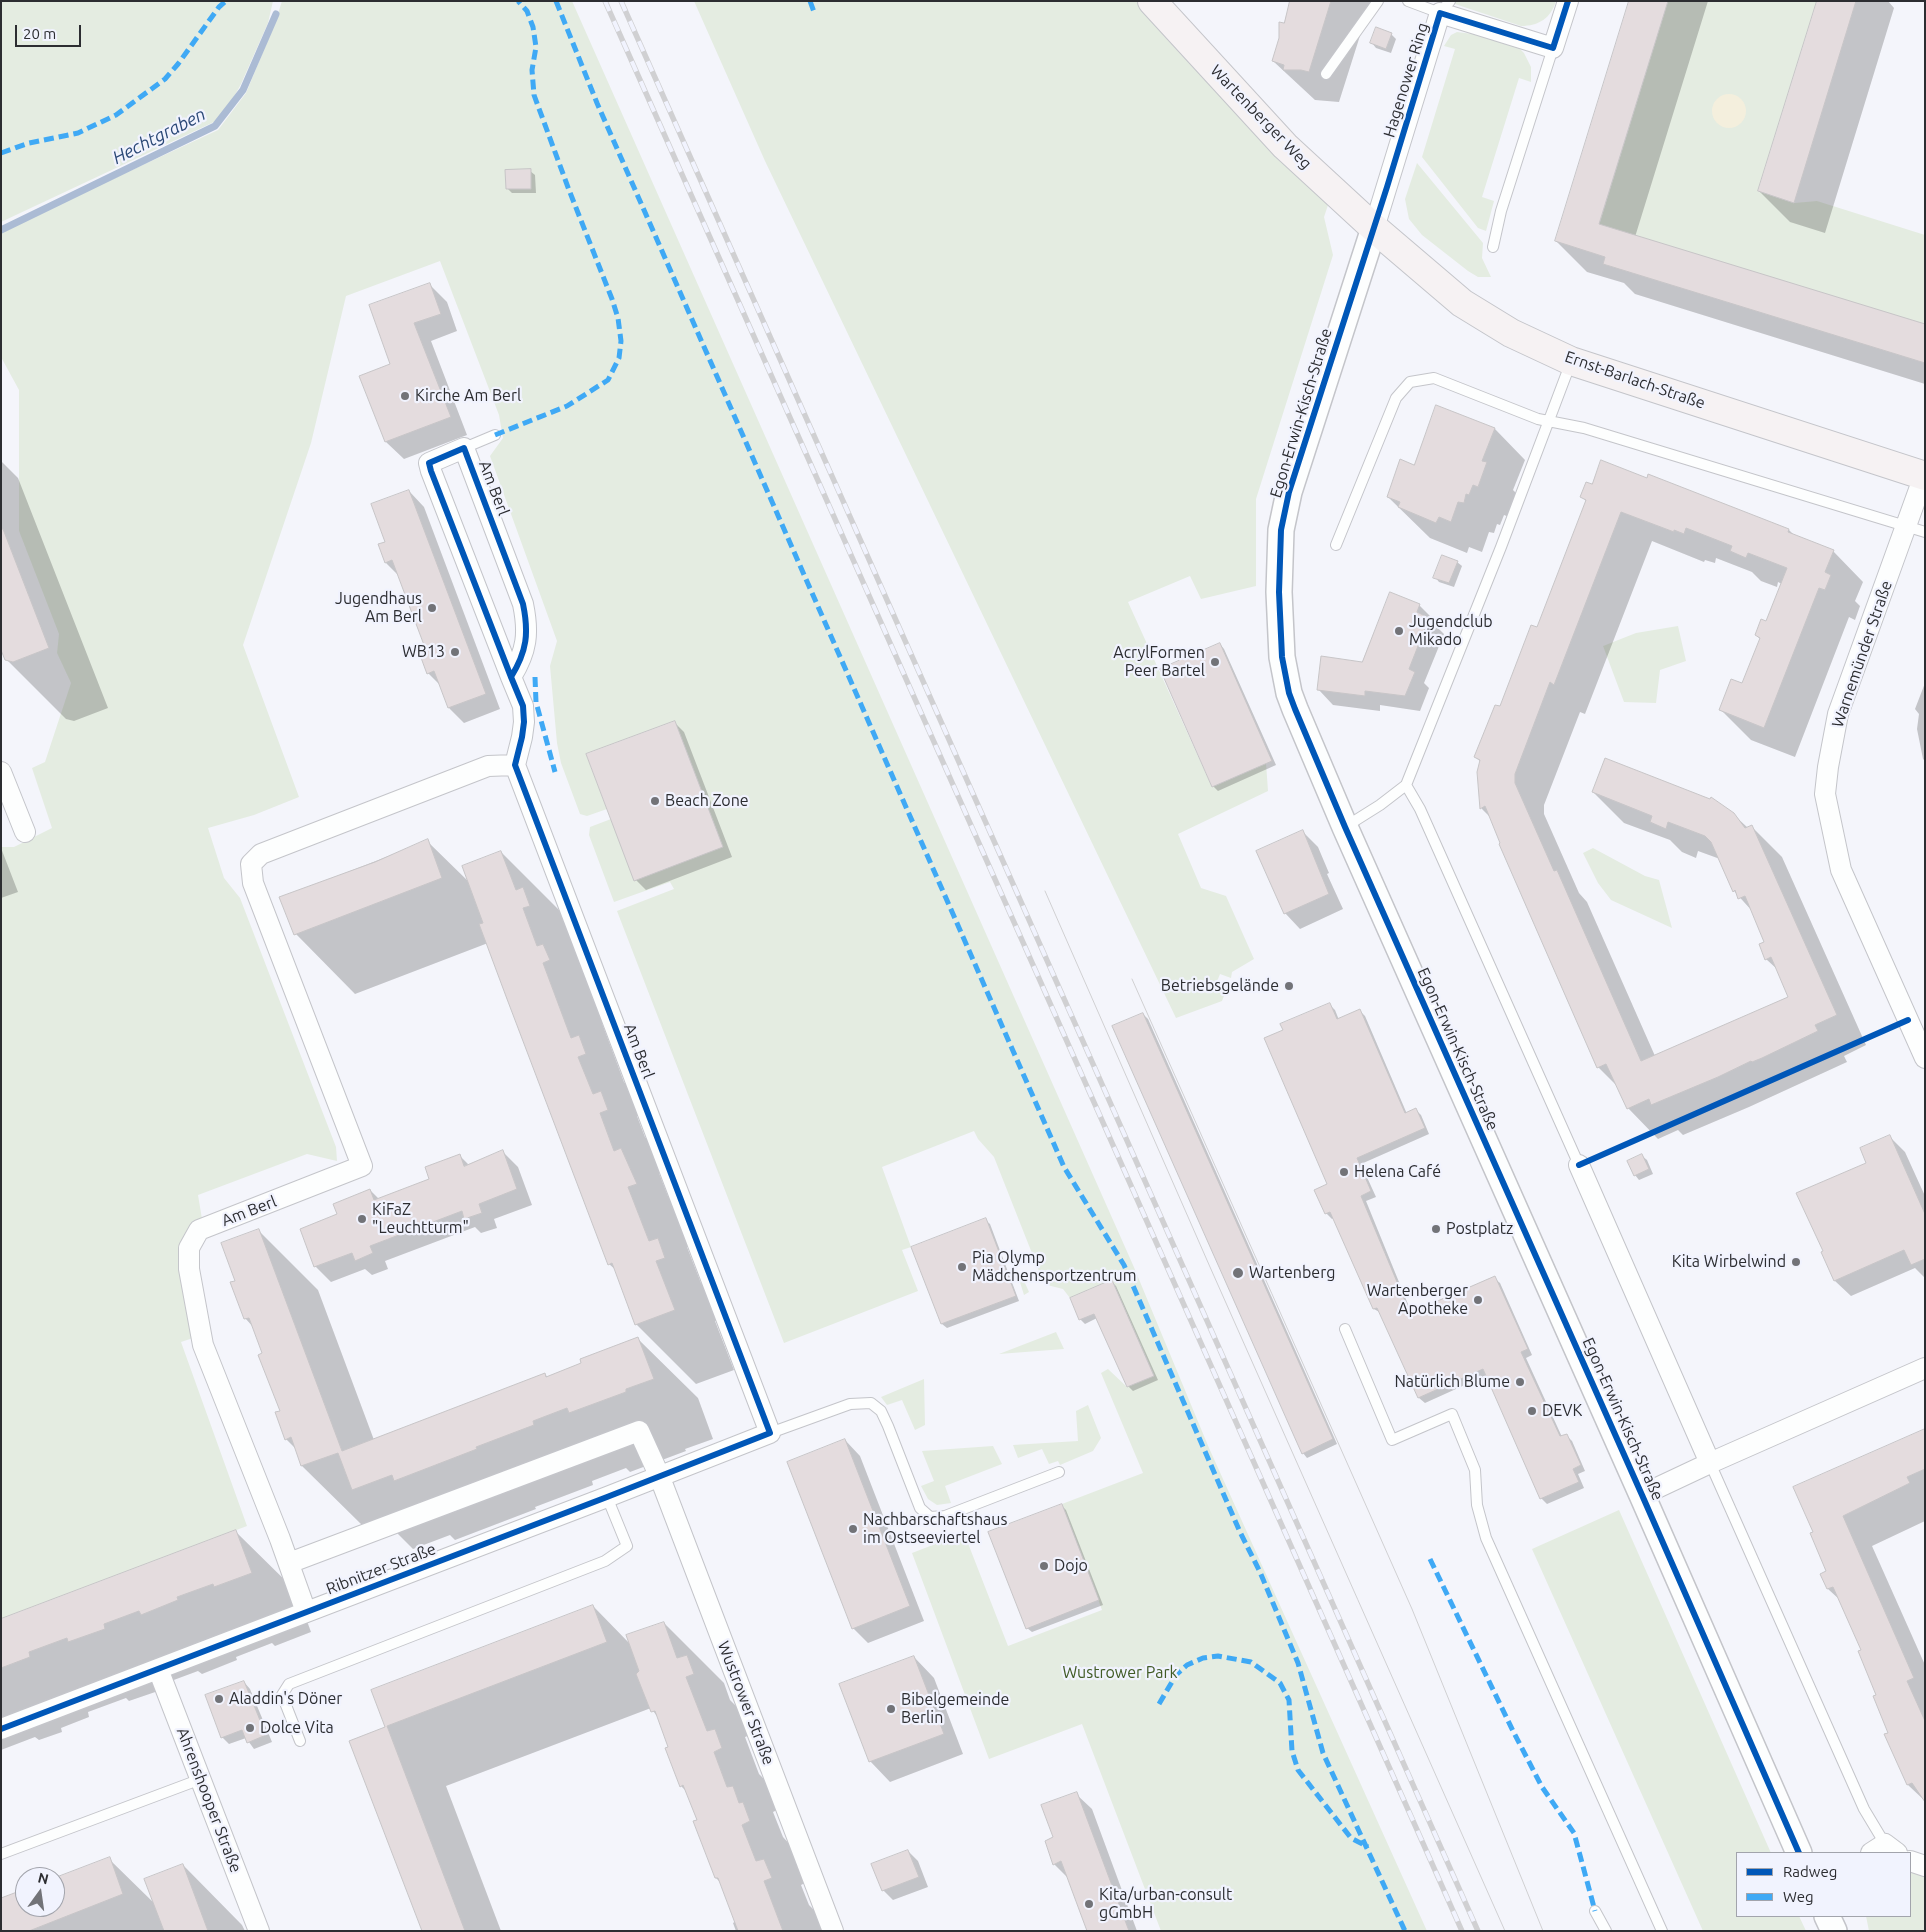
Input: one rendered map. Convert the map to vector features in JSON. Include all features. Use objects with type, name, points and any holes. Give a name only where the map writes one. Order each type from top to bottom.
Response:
[{"type":"main road","name":"Wartenberger Weg","points":[[1152,1],[1286,146],[1374,228]]},
{"type":"main road","name":"Ernst-Barlach-Straße","points":[[1374,228],[1462,303],[1511,333],[1571,361],[1925,476]]},
{"type":"street","points":[[1553,48],[1568,1]]},
{"type":"street","name":"Hagenower Ring","points":[[1374,228],[1445,7],[1553,48]]},
{"type":"street","name":"Egon-Erwin-Kisch-Straße","points":[[1374,228],[1289,492],[1281,530],[1279,592],[1282,657],[1289,693],[1345,827],[1799,1852]]},
{"type":"street","name":"Am Berl","points":[[511,677],[520,663],[525,648],[527,625],[523,604],[464,448],[428,463],[511,677],[523,706],[524,722],[522,737],[515,765],[770,1432]]},
{"type":"street","name":"Warnemünder Straße","points":[[1925,476],[1916,530],[1838,714],[1825,794],[1841,870],[1925,1058]]},
{"type":"street","name":"Am Berl","points":[[306,1612],[289,1562],[203,1345],[189,1269],[189,1248],[200,1230],[362,1166],[253,882],[251,864],[261,854],[488,766],[515,765]]},
{"type":"street","points":[[1,772],[25,832]]},
{"type":"street","points":[[1579,1165],[1710,1463]]},
{"type":"street","name":"Egon-Erwin-Kisch-Straße","points":[[1642,1495],[1925,1368]]},
{"type":"street","points":[[289,1562],[639,1431],[659,1475]]},
{"type":"street","name":"Ribnitzer Straße","points":[[1,1729],[607,1497],[770,1432]]},
{"type":"street","name":"Wustrower Straße","points":[[659,1475],[833,1931]]},
{"type":"street","name":"Ahrenshooper Straße","points":[[158,1669],[259,1931]]},
{"type":"street","points":[[1911,1861],[1925,1866]]},
{"type":"street","points":[[1827,1917],[1834,1931]]},
{"type":"lane","points":[[1326,74],[1378,1]]},
{"type":"lane","name":"Hagenower Ring","points":[[1408,1],[1445,7]]},
{"type":"lane","points":[[1493,247],[1500,211],[1553,48]]},
{"type":"lane","points":[[1345,827],[1380,806],[1406,785],[1571,361]]},
{"type":"lane","points":[[1336,545],[1396,398],[1410,382],[1434,378],[1538,419],[1584,428],[1916,530]]},
{"type":"lane","points":[[464,448],[495,436]]},
{"type":"lane","points":[[1406,785],[1420,809],[1579,1165]]},
{"type":"lane","points":[[1346,1329],[1392,1440],[1452,1414],[1476,1470],[1477,1505],[1486,1538],[1662,1931]]},
{"type":"lane","points":[[770,1432],[850,1404],[872,1403],[881,1411],[888,1426],[920,1508],[930,1516],[945,1516],[1059,1472]]},
{"type":"lane","points":[[1710,1463],[1884,1850]]},
{"type":"lane","points":[[300,1741],[282,1694],[289,1684],[605,1561],[627,1546],[607,1497]]},
{"type":"lane","points":[[1,1854],[201,1779]]},
{"type":"lane","points":[[1595,1911],[1606,1931]]},
{"type":"green space","points":[[1,1],[273,1],[268,23],[241,84],[230,104],[214,122],[1,222]]},
{"type":"green space","name":"Wustrower Park","points":[[282,1],[572,1],[1133,1265],[1209,1448],[1427,1931],[1161,1931],[1082,1724],[989,1759],[912,1553],[964,1533],[1008,1646],[1102,1610],[1062,1504],[1143,1473],[1101,1373],[1108,1369],[1127,1387],[1154,1375],[1112,1280],[1070,1298],[1063,1289],[1047,1285],[1043,1275],[1025,1283],[1029,1292],[1024,1295],[1019,1279],[1039,1271],[994,1157],[978,1139],[974,1131],[882,1167],[911,1247],[902,1250],[918,1291],[784,1343],[617,911],[674,889],[670,882],[614,902],[589,835],[590,827],[611,819],[723,847],[675,721],[586,754],[607,809],[587,816],[580,814],[561,763],[557,743],[550,666],[557,641],[490,456],[503,438],[499,415],[440,261],[346,296],[311,443],[243,645],[299,797],[254,815],[208,828],[224,878],[240,898],[336,1147],[337,1161],[307,1154],[198,1195],[202,1219],[190,1230],[193,1338],[181,1342],[247,1526],[1,1619],[1,847],[14,847],[52,828],[32,768],[45,762],[71,683],[57,653],[59,634],[19,531],[19,390],[1,357],[1,231],[218,130],[246,93]]},
{"type":"green space","points":[[694,1],[1138,1],[1283,161],[1328,205],[1324,217],[1333,255],[1256,499],[1256,586],[1201,599],[1190,576],[1128,602],[1212,787],[1266,763],[1268,791],[1178,834],[1201,888],[1226,896],[1254,959],[1232,972],[1231,978],[1220,974],[1214,989],[1225,993],[1222,1001],[1176,1018],[765,161]]},
{"type":"green space","points":[[1446,1],[1556,1],[1551,12],[1539,23],[1521,26]]},
{"type":"green space","points":[[1668,1],[1817,1],[1758,191],[1794,203],[1817,201],[1925,235],[1925,324],[1596,235]]},
{"type":"green space","points":[[1457,32],[1473,34],[1518,47],[1524,53],[1531,67],[1531,82],[1519,78],[1482,197],[1494,201],[1486,231],[1478,228],[1422,157],[1455,49],[1444,46],[1451,35]]},
{"type":"green space","points":[[1417,163],[1483,243],[1482,258],[1491,277],[1478,277],[1468,271],[1422,235],[1409,219],[1405,199]]},
{"type":"green space","points":[[1678,626],[1686,661],[1660,670],[1656,703],[1624,702],[1603,646],[1636,633]]},
{"type":"green space","points":[[1593,848],[1645,876],[1659,880],[1672,928],[1611,900],[1598,883],[1583,853]]},
{"type":"green space","points":[[1056,1332],[1064,1349],[999,1354]]},
{"type":"green space","points":[[924,1379],[925,1425],[915,1430],[902,1400],[887,1405],[881,1397]]},
{"type":"green space","points":[[1088,1405],[1101,1438],[1093,1451],[1060,1465],[1058,1461],[1049,1464],[1042,1449],[1018,1458],[1013,1445],[1078,1441],[1076,1411]]},
{"type":"green space","points":[[993,1446],[1002,1464],[945,1486],[951,1503],[937,1505],[928,1499],[921,1486],[934,1481],[922,1451]]},
{"type":"green space","points":[[1619,1510],[1771,1852],[1736,1852],[1736,1917],[1799,1917],[1806,1931],[1703,1931],[1532,1549]]},
{"type":"green space","points":[[1911,1869],[1925,1876],[1925,1931],[1869,1931],[1866,1917],[1911,1917]]},
{"type":"sand","points":[[1729,94],[1741,99],[1746,111],[1741,123],[1729,128],[1717,123],[1712,111],[1717,99]]},
{"type":"building","points":[[1290,1],[1331,1],[1309,72],[1283,70],[1284,65],[1272,61],[1279,38],[1279,22],[1284,23]]},
{"type":"building","points":[[1629,1],[1668,1],[1599,224],[1925,324],[1925,363],[1603,264],[1605,257],[1555,241]]},
{"type":"building","points":[[1817,1],[1856,1],[1794,203],[1758,191]]},
{"type":"building","points":[[1376,27],[1392,33],[1386,49],[1370,43]]},
{"type":"building","points":[[531,169],[531,189],[506,189],[505,170]]},
{"type":"building","name":"Kirche Am Berl","points":[[430,283],[441,314],[414,323],[451,417],[385,442],[359,376],[390,364],[369,305]]},
{"type":"building","points":[[1436,405],[1495,428],[1482,461],[1487,462],[1478,487],[1473,485],[1469,495],[1466,494],[1464,503],[1458,502],[1451,522],[1439,517],[1436,523],[1398,507],[1400,502],[1387,497],[1400,459],[1414,465]]},
{"type":"building","points":[[1601,460],[1647,478],[1648,474],[1789,529],[1788,532],[1834,550],[1825,572],[1831,575],[1825,590],[1819,588],[1764,728],[1719,710],[1731,679],[1742,683],[1760,638],[1755,635],[1761,619],[1766,621],[1787,568],[1748,553],[1746,558],[1730,551],[1732,546],[1686,528],[1684,534],[1674,530],[1674,532],[1621,512],[1554,685],[1550,682],[1515,774],[1515,783],[1554,871],[1557,870],[1641,1061],[1788,997],[1771,957],[1765,960],[1759,944],[1764,942],[1745,896],[1738,899],[1735,890],[1733,892],[1711,842],[1705,836],[1668,822],[1666,829],[1650,822],[1652,816],[1592,792],[1605,758],[1710,799],[1711,797],[1734,813],[1745,828],[1752,825],[1837,1015],[1815,1025],[1818,1031],[1762,1058],[1751,1061],[1651,1105],[1649,1099],[1627,1109],[1606,1064],[1597,1068],[1499,844],[1485,806],[1480,809],[1477,772],[1480,760],[1474,757],[1495,705],[1500,706],[1531,625],[1537,627],[1586,500],[1580,497],[1586,482],[1592,484]]},
{"type":"building","name":"Jugendhaus Am Berl","points":[[409,490],[486,694],[448,708],[434,671],[427,674],[420,655],[427,653],[392,560],[385,563],[378,544],[385,542],[371,504]]},
{"type":"building","points":[[1,529],[3,529],[49,648],[13,662],[5,660],[1,650]]},
{"type":"building","points":[[1442,555],[1458,561],[1449,583],[1433,578]]},
{"type":"building","name":"Jugendclub Mikado","points":[[1390,592],[1420,604],[1417,612],[1429,618],[1409,669],[1415,672],[1405,696],[1365,691],[1365,696],[1317,690],[1321,656],[1362,662]]},
{"type":"building","points":[[1220,643],[1272,761],[1212,787],[1160,669]]},
{"type":"building","name":"Beach Zone","points":[[675,721],[723,847],[634,881],[586,754]]},
{"type":"building","points":[[1303,830],[1329,894],[1284,914],[1256,851]]},
{"type":"building","points":[[428,839],[442,878],[294,935],[279,897],[375,862]]},
{"type":"building","points":[[501,851],[516,890],[523,887],[530,906],[523,908],[537,946],[543,944],[550,960],[543,963],[571,1038],[579,1035],[586,1054],[578,1057],[593,1094],[601,1091],[608,1110],[600,1113],[614,1151],[621,1148],[637,1184],[628,1187],[649,1241],[658,1238],[665,1258],[656,1261],[675,1310],[635,1325],[612,1263],[608,1265],[507,999],[479,924],[483,923],[462,866]]},
{"type":"building","points":[[1330,1003],[1337,1019],[1360,1009],[1405,1113],[1416,1108],[1425,1128],[1357,1158],[1371,1191],[1361,1196],[1410,1313],[1495,1276],[1528,1349],[1521,1352],[1560,1436],[1567,1434],[1581,1465],[1573,1469],[1579,1482],[1540,1499],[1483,1369],[1418,1398],[1377,1308],[1373,1309],[1330,1212],[1325,1214],[1314,1190],[1327,1184],[1264,1038],[1283,1030],[1280,1024]]},
{"type":"building","points":[[1143,1013],[1333,1439],[1302,1454],[1112,1026]]},
{"type":"building","points":[[1890,1135],[1925,1214],[1925,1259],[1911,1265],[1904,1250],[1834,1281],[1821,1252],[1823,1251],[1796,1193],[1866,1163],[1860,1148]]},
{"type":"building","points":[[503,1150],[517,1189],[479,1204],[482,1213],[464,1219],[462,1211],[370,1246],[373,1253],[355,1261],[352,1253],[314,1267],[300,1229],[337,1214],[333,1204],[370,1189],[374,1200],[429,1179],[425,1167],[460,1154],[464,1166]]},
{"type":"building","points":[[1642,1154],[1649,1169],[1634,1176],[1627,1161]]},
{"type":"building","name":"Pia Olymp Mädchensportzentrum","points":[[986,1218],[1016,1296],[941,1324],[911,1247]]},
{"type":"building","points":[[259,1229],[342,1451],[545,1373],[546,1377],[581,1363],[580,1359],[638,1337],[654,1379],[626,1389],[626,1392],[569,1413],[567,1408],[533,1421],[534,1425],[394,1481],[392,1475],[352,1490],[338,1453],[301,1466],[291,1437],[285,1440],[275,1412],[280,1411],[258,1355],[262,1353],[249,1318],[244,1319],[230,1282],[235,1281],[221,1243]]},
{"type":"building","points":[[1112,1280],[1154,1376],[1127,1387],[1094,1314],[1079,1320],[1070,1298]]},
{"type":"building","points":[[1925,1429],[1925,1469],[1907,1477],[1910,1483],[1843,1516],[1914,1678],[1907,1681],[1925,1721],[1925,1802],[1912,1783],[1907,1785],[1884,1734],[1888,1733],[1873,1696],[1876,1695],[1858,1651],[1861,1650],[1833,1587],[1827,1589],[1820,1574],[1826,1571],[1810,1533],[1813,1532],[1793,1487]]},
{"type":"building","points":[[845,1439],[910,1606],[852,1629],[787,1462]]},
{"type":"building","name":"Dojo","points":[[1062,1504],[1099,1600],[1026,1629],[988,1532]]},
{"type":"building","points":[[236,1530],[252,1573],[214,1587],[213,1584],[177,1597],[178,1600],[141,1615],[139,1611],[104,1624],[105,1629],[68,1642],[67,1638],[29,1652],[30,1657],[1,1668],[1,1619]]},
{"type":"building","points":[[593,1605],[607,1642],[387,1726],[465,1931],[422,1931],[349,1741],[385,1727],[371,1690]]},
{"type":"building","points":[[664,1622],[677,1658],[687,1655],[694,1674],[686,1677],[707,1731],[715,1729],[722,1748],[714,1752],[727,1787],[733,1786],[739,1803],[743,1802],[750,1821],[742,1825],[756,1861],[764,1859],[772,1878],[764,1881],[783,1931],[738,1931],[718,1878],[715,1878],[693,1821],[697,1820],[683,1785],[680,1787],[665,1748],[668,1747],[655,1711],[651,1712],[636,1674],[639,1671],[626,1635]]},
{"type":"building","name":"Bibelgemeinde Berlin","points":[[914,1656],[944,1734],[869,1762],[839,1684]]},
{"type":"building","points":[[244,1681],[266,1735],[247,1743],[242,1730],[221,1738],[205,1695]]},
{"type":"building","points":[[1077,1792],[1129,1931],[1087,1931],[1061,1861],[1053,1865],[1045,1841],[1053,1837],[1041,1805]]},
{"type":"building","points":[[908,1850],[919,1877],[882,1891],[871,1864]]},
{"type":"building","points":[[110,1857],[123,1894],[65,1917],[65,1874]]},
{"type":"building","points":[[183,1864],[208,1931],[164,1931],[144,1879]]},
{"type":"building","points":[[15,1893],[15,1917],[65,1917],[29,1931],[1,1931],[1,1898]]},
{"type":"waterway","name":"Hechtgraben","points":[[1,230],[215,126],[243,90],[276,14]]},
{"type":"tram line","points":[[1045,891],[1505,1931]]},
{"type":"tram line","points":[[1132,979],[1412,1609],[1543,1931]]},
{"type":"railway","points":[[605,1],[1462,1931]]},
{"type":"railway","points":[[621,1],[1478,1931]]},
{"type":"marked path","points":[[1,153],[29,143],[78,133],[116,115],[165,79],[219,7],[226,1]]},
{"type":"marked path","points":[[495,435],[567,406],[608,380],[619,358],[621,341],[618,318],[612,299],[534,95],[532,70],[536,47],[533,27],[527,11],[518,1]]},
{"type":"marked path","points":[[556,1],[597,103],[1064,1167],[1124,1265],[1240,1532],[1260,1572],[1298,1663],[1323,1753],[1405,1931]]},
{"type":"marked path","points":[[810,1],[814,12]]},
{"type":"marked path","points":[[535,677],[536,702],[555,772]]},
{"type":"marked path","points":[[1430,1559],[1542,1787],[1574,1833],[1595,1911]]},
{"type":"marked path","points":[[1159,1704],[1176,1675],[1187,1665],[1203,1658],[1218,1656],[1251,1662],[1280,1683],[1289,1700],[1292,1751],[1298,1770],[1351,1838],[1368,1847]]},
{"type":"cycle path","points":[[1568,1],[1553,48],[1440,13],[1387,187],[1289,492],[1281,530],[1279,592],[1282,657],[1289,693],[1345,827],[1799,1852]]},
{"type":"cycle path","points":[[1,1729],[770,1433],[515,765],[522,737],[524,722],[523,706],[511,677],[431,471],[429,463],[464,448],[523,604],[526,624],[525,642],[520,659],[511,677]]},
{"type":"cycle path","points":[[1579,1165],[1908,1020]]},
{"type":"place","name":"Kirche Am Berl","points":[[405,396]]},
{"type":"place","name":"Jugendhaus Am Berl","points":[[432,608]]},
{"type":"place","name":"Jugendclub Mikado","points":[[1399,631]]},
{"type":"place","name":"WB13","points":[[455,652]]},
{"type":"place","name":"AcrylFormen Peer Bartel","points":[[1215,662]]},
{"type":"place","name":"Beach Zone","points":[[655,801]]},
{"type":"place","name":"Betriebsgelände","points":[[1289,986]]},
{"type":"place","name":"Helena Café","points":[[1344,1172]]},
{"type":"place","name":"KiFaZ \"Leuchtturm\"","points":[[362,1219]]},
{"type":"place","name":"Postplatz","points":[[1436,1229]]},
{"type":"place","name":"Kita Wirbelwind","points":[[1796,1262]]},
{"type":"place","name":"Pia Olymp Mädchensportzentrum","points":[[962,1267]]},
{"type":"place","name":"Wartenberg","points":[[1238,1273]]},
{"type":"place","name":"Wartenberger Apotheke","points":[[1478,1300]]},
{"type":"place","name":"Natürlich Blume","points":[[1520,1382]]},
{"type":"place","name":"DEVK","points":[[1532,1411]]},
{"type":"place","name":"Nachbarschaftshaus im Ostseeviertel","points":[[853,1529]]},
{"type":"place","name":"Dojo","points":[[1044,1566]]},
{"type":"place","name":"Aladdin's Döner","points":[[219,1699]]},
{"type":"place","name":"Bibelgemeinde Berlin","points":[[891,1709]]},
{"type":"place","name":"Dolce Vita","points":[[250,1728]]},
{"type":"place","name":"Kita/urban-consult gGmbH","points":[[1089,1904]]}]
